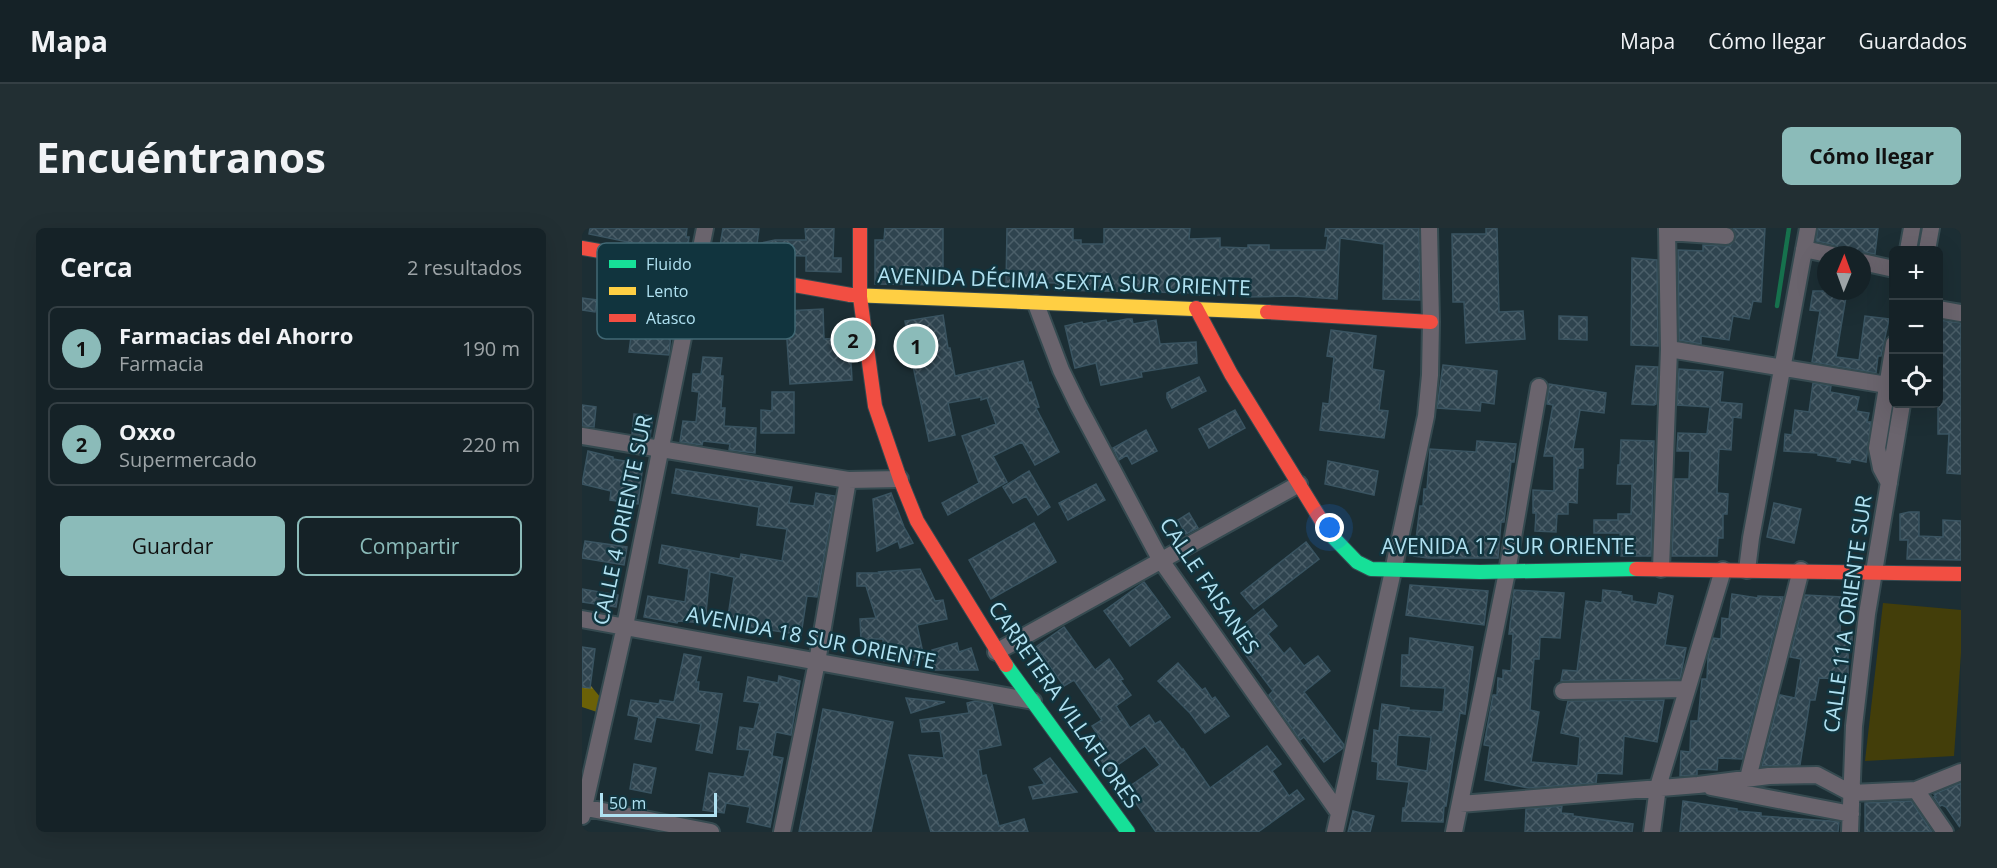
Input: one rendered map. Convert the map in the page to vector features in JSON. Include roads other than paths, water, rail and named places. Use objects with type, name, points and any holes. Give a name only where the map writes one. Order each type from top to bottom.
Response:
[{"type":"street","name":"CALLE 4 ORIENTE SUR","points":[[702,243],[705,228]]},
{"type":"street","name":"CARRETERA VILLAFLORES","points":[[860,228],[860,297],[875,406],[900,480],[917,521],[996,652],[1128,832]]},
{"type":"street","points":[[1335,832],[1426,416],[1430,375],[1431,322],[1429,228]]},
{"type":"street","points":[[1746,570],[1808,228]]},
{"type":"street","points":[[1909,246],[1912,228]]},
{"type":"street","points":[[1928,246],[1931,228]]},
{"type":"street","points":[[1661,569],[1669,349],[1667,230],[1726,236]]},
{"type":"street","name":"AVENIDA DÉCIMA SEXTA SUR ORIENTE","points":[[582,248],[597,251]]},
{"type":"street","points":[[1804,249],[1817,252]]},
{"type":"street","points":[[1871,264],[1889,268]]},
{"type":"street","name":"AVENIDA DÉCIMA SEXTA SUR ORIENTE","points":[[795,285],[860,297],[1196,308],[1431,322]]},
{"type":"street","name":"CALLE FAISANES","points":[[1036,304],[1074,396],[1160,560],[1339,813]]},
{"type":"street","name":"AVENIDA 17 SUR ORIENTE","points":[[1196,308],[1231,374],[1331,536],[1357,562],[1371,569],[1507,572],[1661,569],[1801,570],[1961,574]]},
{"type":"street","points":[[1943,310],[1961,313]]},
{"type":"street","name":"CALLE 4 ORIENTE SUR","points":[[583,810],[625,626],[683,339]]},
{"type":"street","points":[[1669,349],[1887,385]]},
{"type":"street","points":[[1889,483],[1881,468],[1877,448],[1892,354]]},
{"type":"street","points":[[1455,832],[1507,572],[1539,387]]},
{"type":"street","name":"CALLE 11A ORIENTE SUR","points":[[1850,832],[1854,726],[1867,614],[1901,408]]},
{"type":"street","points":[[582,436],[848,480],[900,480]]},
{"type":"street","points":[[782,832],[817,662],[848,480]]},
{"type":"street","points":[[996,652],[1299,484]]},
{"type":"street","points":[[1652,832],[1658,787],[1723,570]]},
{"type":"street","points":[[1748,778],[1801,570]]},
{"type":"street","name":"AVENIDA 18 SUR ORIENTE","points":[[582,619],[1033,701]]},
{"type":"street","points":[[1563,691],[1687,689]]},
{"type":"street","points":[[1460,804],[1698,785],[1748,778],[1817,775],[1851,794],[1916,790],[1961,772]]},
{"type":"street","points":[[1698,785],[1851,814]]},
{"type":"street","points":[[1916,790],[1945,832]]},
{"type":"street","points":[[583,810],[711,832]]},
{"type":"waterway","points":[[1777,306],[1789,228]]},
{"type":"place","name":"Oxxo","points":[[853,340]]},
{"type":"place","name":"Farmacias del Ahorro","points":[[916,346]]}]
